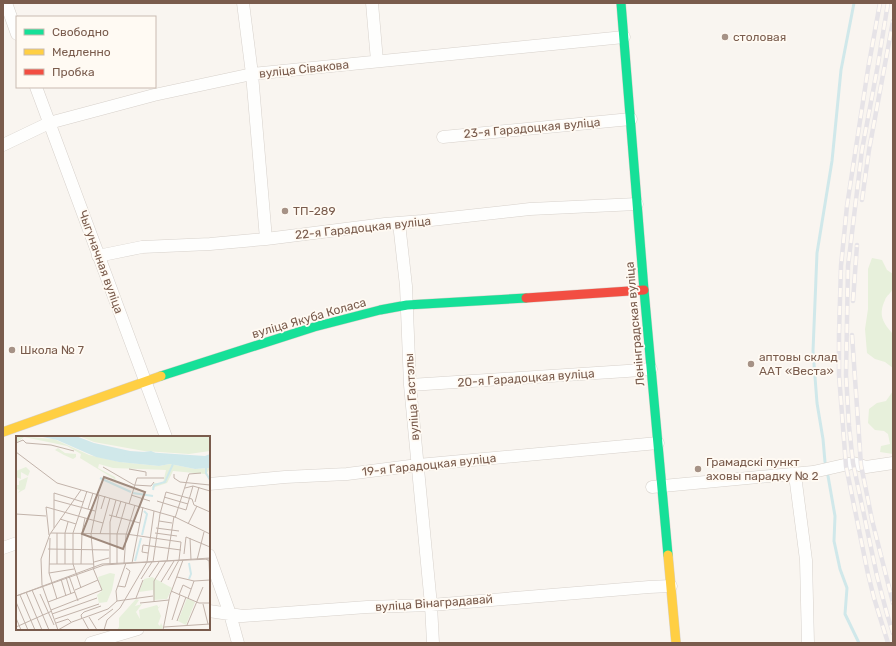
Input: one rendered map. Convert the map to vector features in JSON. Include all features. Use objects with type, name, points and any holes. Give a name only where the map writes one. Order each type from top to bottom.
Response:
[{"type":"street","points":[[6,3],[16,31]]},
{"type":"street","points":[[243,3],[252,74],[266,240]]},
{"type":"street","points":[[372,3],[377,62]]},
{"type":"street","name":"Ленінградская вуліца","points":[[621,3],[617,37],[637,291],[663,586],[676,643]]},
{"type":"street","name":"вуліца Сівакова","points":[[3,145],[49,123],[154,95],[252,74],[617,37]]},
{"type":"street","name":"Чыгуначная вуліца","points":[[36,88],[166,436]]},
{"type":"street","name":"23-я Гарадоцкая вуліца","points":[[443,137],[623,119]]},
{"type":"street","name":"22-я Гарадоцкая вуліца","points":[[98,256],[142,247],[266,240],[399,223],[530,209],[630,205]]},
{"type":"street","name":"вуліца Гастэлы","points":[[399,223],[406,286],[410,385],[431,605],[433,643]]},
{"type":"street","name":"вуліца Якуба Коласа","points":[[3,432],[145,381],[314,326],[380,310],[407,305],[637,291]]},
{"type":"street","name":"20-я Гарадоцкая вуліца","points":[[410,385],[644,369]]},
{"type":"street","name":"19-я Гарадоцкая вуліца","points":[[210,484],[348,474],[418,464],[651,443]]},
{"type":"street","points":[[655,487],[813,472],[853,464],[866,467],[893,463]]},
{"type":"street","points":[[795,474],[806,560],[808,643]]},
{"type":"street","points":[[3,548],[16,543]]},
{"type":"street","points":[[210,558],[230,614],[238,643]]},
{"type":"street","name":"вуліца Вінаградавай","points":[[210,611],[243,616],[431,605],[663,586]]},
{"type":"street","points":[[91,643],[135,630]]},
{"type":"green space","points":[[872,258],[882,260],[887,270],[893,274],[893,288],[883,305],[882,314],[884,322],[893,334],[893,368],[867,353],[865,329],[868,309],[868,269]]},
{"type":"green space","points":[[893,391],[893,454],[880,452],[881,446],[890,444],[888,434],[884,431],[875,430],[868,423],[869,409],[877,403],[886,401]]},
{"type":"waterway","points":[[825,462],[817,403],[813,351],[817,253],[832,161],[841,70],[854,3]]},
{"type":"waterway","points":[[828,476],[835,516],[834,541],[840,569],[847,588],[845,614],[859,643]]},
{"type":"railway","points":[[880,3],[868,69],[847,206],[841,266],[839,375],[846,466],[868,574],[888,643]]},
{"type":"railway","points":[[888,3],[862,150],[848,266],[846,375],[853,463],[877,576],[893,633]]},
{"type":"railway","points":[[862,200],[869,150],[893,21]]},
{"type":"railway","points":[[853,301],[857,245]]},
{"type":"railway","points":[[852,335],[861,465],[872,520],[893,603]]},
{"type":"traffic: fast","points":[[621,3],[644,290],[668,555]]},
{"type":"traffic: fast","points":[[161,376],[314,327],[380,310],[407,305],[526,298]]},
{"type":"traffic: slow","points":[[3,432],[161,376]]},
{"type":"traffic: slow","points":[[668,555],[676,643]]},
{"type":"traffic: jam","points":[[526,298],[644,290]]},
{"type":"place","name":"столовая","points":[[725,37]]},
{"type":"place","name":"ТП-289","points":[[285,211]]},
{"type":"place","name":"Школа № 7","points":[[12,350]]},
{"type":"place","name":"аптовы склад ААТ «Веста»","points":[[751,364]]},
{"type":"place","name":"Грамадскі пункт аховы парадку № 2","points":[[698,469]]}]
